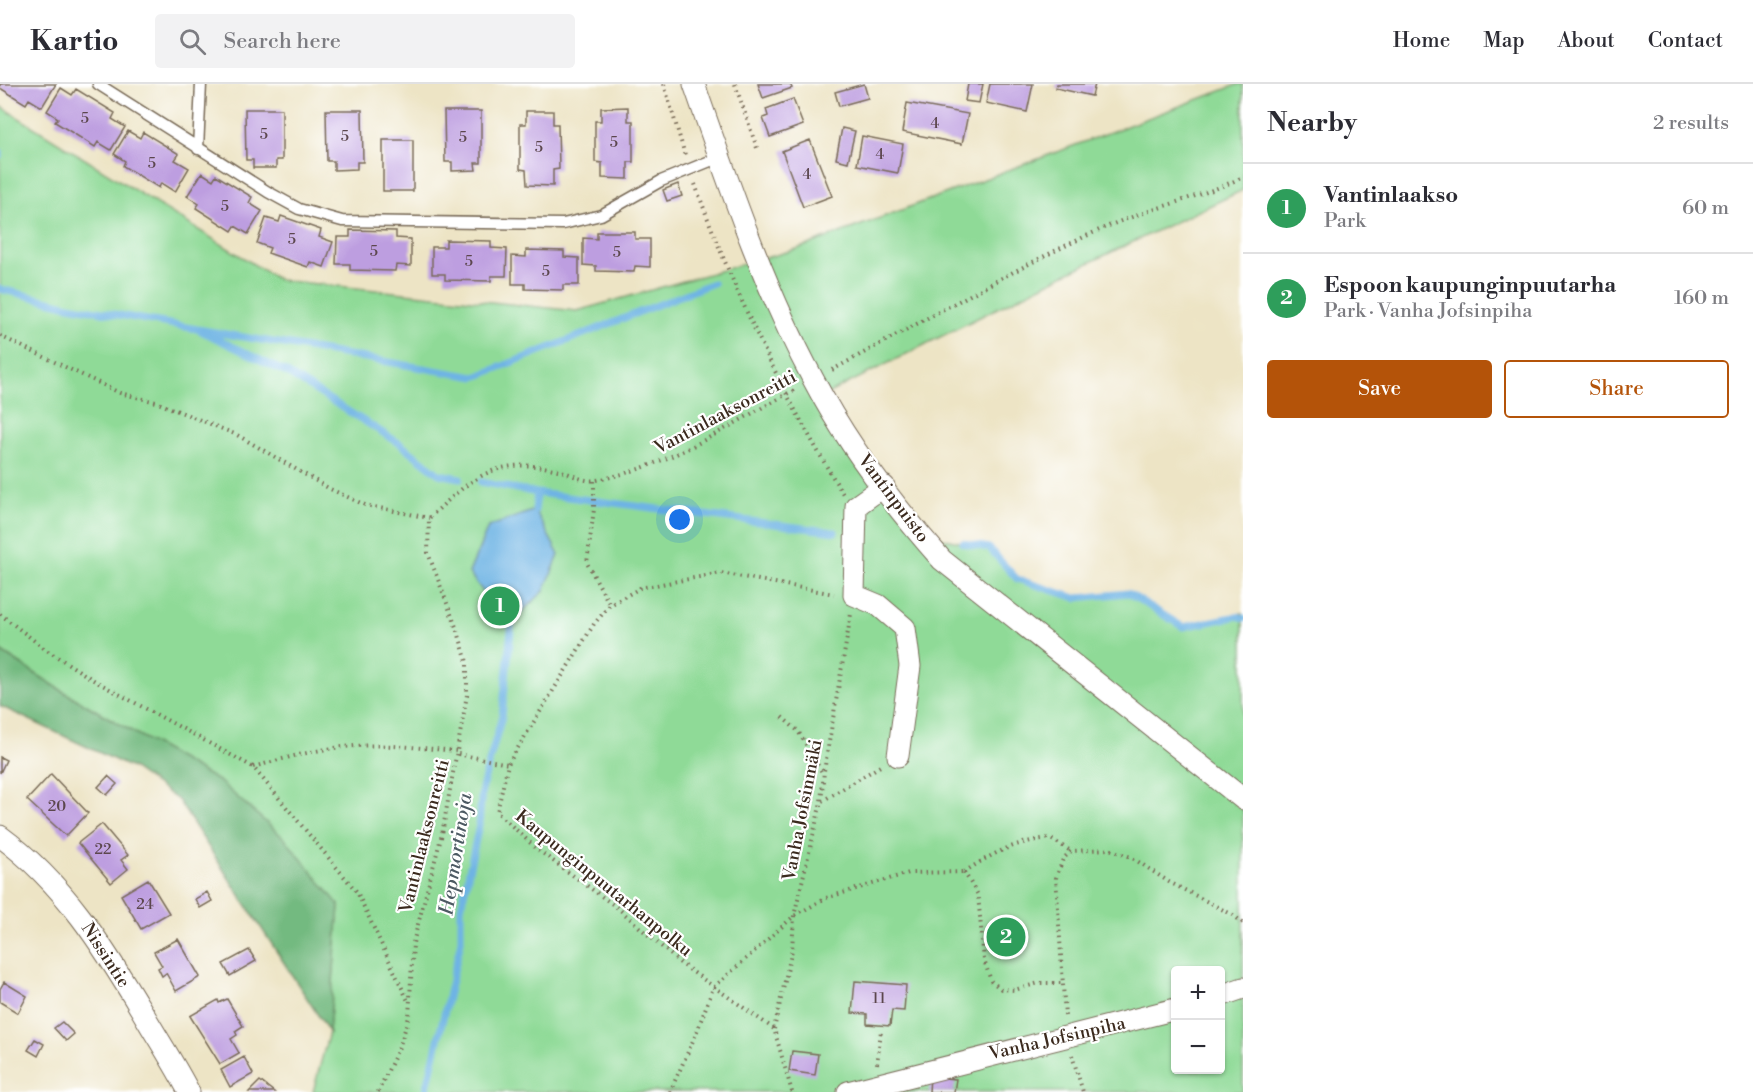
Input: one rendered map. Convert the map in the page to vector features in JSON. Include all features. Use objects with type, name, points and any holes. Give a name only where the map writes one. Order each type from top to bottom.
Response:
[{"type":"street","name":"Vantinpuisto","points":[[694,84],[761,269],[813,380],[840,427],[884,486],[942,560],[1243,800]]},
{"type":"street","points":[[884,486],[856,506],[854,595],[878,605],[905,628],[910,666],[898,756]]},
{"type":"street","name":"Nissintie","points":[[0,836],[31,859],[64,895],[97,937],[189,1092]]},
{"type":"street","points":[[1225,995],[1243,988]]},
{"type":"street","name":"Vanha Jofsinpiha","points":[[848,1092],[938,1067],[1171,1010]]},
{"type":"lane","points":[[98,84],[268,192],[300,208],[342,221],[563,224],[601,215],[661,181],[720,158]]},
{"type":"lane","points":[[198,149],[201,84]]},
{"type":"path","points":[[664,84],[689,169],[724,266],[786,394],[843,495],[856,506]]},
{"type":"path","points":[[735,84],[758,151]]},
{"type":"path","name":"Vantinlaaksonreitti","points":[[594,481],[654,465],[690,449],[786,394],[1022,269],[1108,227],[1207,194],[1243,177]]},
{"type":"path","points":[[0,336],[120,393],[156,402],[237,435],[330,489],[365,505],[429,518],[482,473],[501,468],[531,466],[559,470],[582,480],[594,481],[596,491],[587,563],[610,605]]},
{"type":"path","name":"Vantinlaaksonreitti","points":[[378,1092],[400,1046],[409,1017],[413,943],[442,834],[467,695],[467,662],[459,634],[428,553],[429,518]]},
{"type":"path","name":"Kaupunginpuutarhanpolku","points":[[712,988],[619,909],[538,850],[496,812],[508,764],[594,624],[610,605],[640,588],[721,573],[820,593],[854,595]]},
{"type":"path","name":"Vanha Jofsinmäki","points":[[774,1029],[792,950],[794,916],[821,802],[823,775],[854,595]]},
{"type":"path","points":[[0,614],[45,649],[95,681],[253,767],[357,892],[410,1005]]},
{"type":"path","points":[[782,717],[798,731],[823,775]]},
{"type":"path","points":[[253,767],[299,755],[344,747],[392,746],[458,752],[508,764]]},
{"type":"path","points":[[821,802],[898,756]]},
{"type":"path","points":[[670,1092],[696,1034],[712,988],[794,916],[826,898],[909,873],[964,872],[998,850],[1049,838],[1071,851],[1109,849],[1131,857],[1168,882],[1233,915],[1243,923]]},
{"type":"path","points":[[1071,851],[1063,859],[1056,878],[1067,1037],[1083,1092]]},
{"type":"path","points":[[964,872],[978,895],[984,960],[991,981],[1001,989],[1014,990],[1039,983],[1062,983]]},
{"type":"path","points":[[712,988],[774,1029],[792,1092]]},
{"type":"green space","points":[[1243,84],[1243,190],[1061,276],[823,396],[920,534],[989,548],[1017,579],[1076,598],[1128,593],[1183,627],[1243,613],[1243,1092],[313,1092],[329,1032],[339,905],[220,782],[64,692],[0,651],[0,106],[279,280],[577,311],[797,249]]},
{"type":"green space","points":[[0,651],[64,692],[220,782],[285,839],[339,905],[329,1032],[178,800],[132,768],[0,706]]},
{"type":"water","points":[[535,510],[559,555],[544,591],[512,621],[493,605],[469,573],[488,527]]},
{"type":"building","points":[[0,84],[56,84],[42,107],[29,99],[26,104],[0,88]]},
{"type":"building","points":[[758,84],[790,84],[792,88],[763,98]]},
{"type":"building","points":[[864,84],[868,98],[839,106],[835,92]]},
{"type":"building","points":[[968,84],[983,84],[979,103],[965,101]]},
{"type":"building","points":[[990,84],[1033,84],[1027,112],[986,103]]},
{"type":"building","points":[[1057,84],[1095,84],[1092,96],[1056,88]]},
{"type":"building","points":[[61,88],[72,95],[76,89],[115,113],[112,119],[125,127],[111,150],[98,142],[95,147],[55,122],[58,118],[47,111]]},
{"type":"building","points":[[793,99],[803,125],[770,137],[763,118],[768,116],[766,109]]},
{"type":"building","points":[[907,103],[968,114],[962,144],[902,132]]},
{"type":"building","points":[[628,107],[628,121],[633,121],[633,162],[628,162],[628,179],[602,178],[602,163],[595,162],[595,121],[601,121],[601,108]]},
{"type":"building","points":[[245,109],[282,109],[282,160],[276,160],[276,168],[253,168],[253,160],[246,160]]},
{"type":"building","points":[[326,110],[362,110],[363,162],[357,162],[357,169],[334,170],[334,161],[327,161]]},
{"type":"building","points":[[444,111],[481,111],[481,163],[475,163],[476,170],[452,171],[452,162],[445,162]]},
{"type":"building","points":[[526,111],[553,111],[553,124],[558,124],[559,169],[553,170],[553,186],[527,185],[526,170],[520,169],[520,124],[526,124]]},
{"type":"building","points":[[842,128],[855,131],[848,162],[836,159]]},
{"type":"building","points":[[128,131],[140,138],[143,132],[179,154],[175,160],[189,168],[175,192],[161,183],[159,188],[123,166],[125,161],[114,154]]},
{"type":"building","points":[[862,136],[903,144],[898,173],[857,165]]},
{"type":"building","points":[[383,140],[413,140],[413,191],[383,191]]},
{"type":"building","points":[[810,140],[832,196],[803,207],[782,151]]},
{"type":"building","points":[[202,173],[213,180],[216,175],[252,197],[249,203],[262,211],[248,234],[235,226],[232,231],[196,208],[199,204],[187,196]]},
{"type":"building","points":[[678,184],[682,196],[667,201],[663,190]]},
{"type":"building","points":[[281,216],[321,230],[319,237],[333,242],[324,267],[310,262],[308,267],[268,253],[270,248],[257,243],[266,218],[279,222]]},
{"type":"building","points":[[350,230],[396,231],[396,238],[411,239],[411,266],[396,265],[395,271],[350,270],[350,264],[336,264],[337,237],[350,237]]},
{"type":"building","points":[[597,232],[635,232],[635,239],[650,239],[650,267],[635,266],[634,272],[596,271],[596,266],[583,265],[583,238],[597,239]]},
{"type":"building","points":[[446,240],[491,241],[491,248],[507,249],[506,276],[491,276],[491,281],[445,280],[445,274],[432,274],[432,247],[446,247]]},
{"type":"building","points":[[526,250],[564,251],[564,257],[579,258],[579,285],[563,285],[563,290],[525,289],[525,284],[512,284],[512,256],[526,257]]},
{"type":"building","points":[[0,757],[6,760],[0,773]]},
{"type":"building","points":[[51,774],[88,813],[66,836],[27,800]]},
{"type":"building","points":[[108,776],[117,784],[107,795],[98,787]]},
{"type":"building","points":[[102,824],[128,855],[121,860],[128,869],[111,883],[78,843]]},
{"type":"building","points":[[148,879],[169,913],[141,929],[121,895]]},
{"type":"building","points":[[207,892],[212,901],[200,908],[195,899]]},
{"type":"building","points":[[178,939],[200,977],[176,991],[166,973],[162,976],[158,968],[162,966],[154,952]]},
{"type":"building","points":[[249,950],[256,961],[230,976],[223,964]]},
{"type":"building","points":[[855,981],[906,985],[904,1011],[892,1010],[890,1026],[867,1024],[867,1014],[852,1013]]},
{"type":"building","points":[[4,982],[27,996],[18,1013],[0,1002],[0,989]]},
{"type":"building","points":[[227,999],[243,1026],[235,1031],[237,1035],[231,1039],[239,1053],[220,1064],[190,1016],[218,1000],[219,1003]]},
{"type":"building","points":[[62,1022],[74,1034],[66,1041],[54,1028]]},
{"type":"building","points":[[35,1039],[44,1044],[38,1056],[28,1050]]},
{"type":"building","points":[[792,1051],[818,1054],[815,1075],[789,1071]]},
{"type":"building","points":[[244,1057],[253,1074],[230,1087],[221,1070]]},
{"type":"building","points":[[930,1077],[956,1079],[954,1092],[929,1092]]},
{"type":"building","points":[[260,1081],[274,1092],[249,1092]]},
{"type":"waterway","points":[[197,329],[475,377],[713,283]]},
{"type":"waterway","points":[[0,289],[69,306],[197,329],[287,373],[399,443],[439,474],[460,478]]},
{"type":"waterway","points":[[481,482],[537,493],[835,532]]},
{"type":"waterway","points":[[535,510],[537,493]]},
{"type":"waterway","points":[[963,543],[989,548],[1017,579],[1076,598],[1128,593],[1183,627],[1238,616],[1243,618]]},
{"type":"waterway","name":"Hepmortinoja","points":[[426,1092],[461,941],[461,908],[479,825],[482,788],[502,716],[512,621]]},
{"type":"place","name":"Vantinlaakso","points":[[500,606]]},
{"type":"place","name":"Espoon kaupunginpuutarha","points":[[1006,937]]}]
